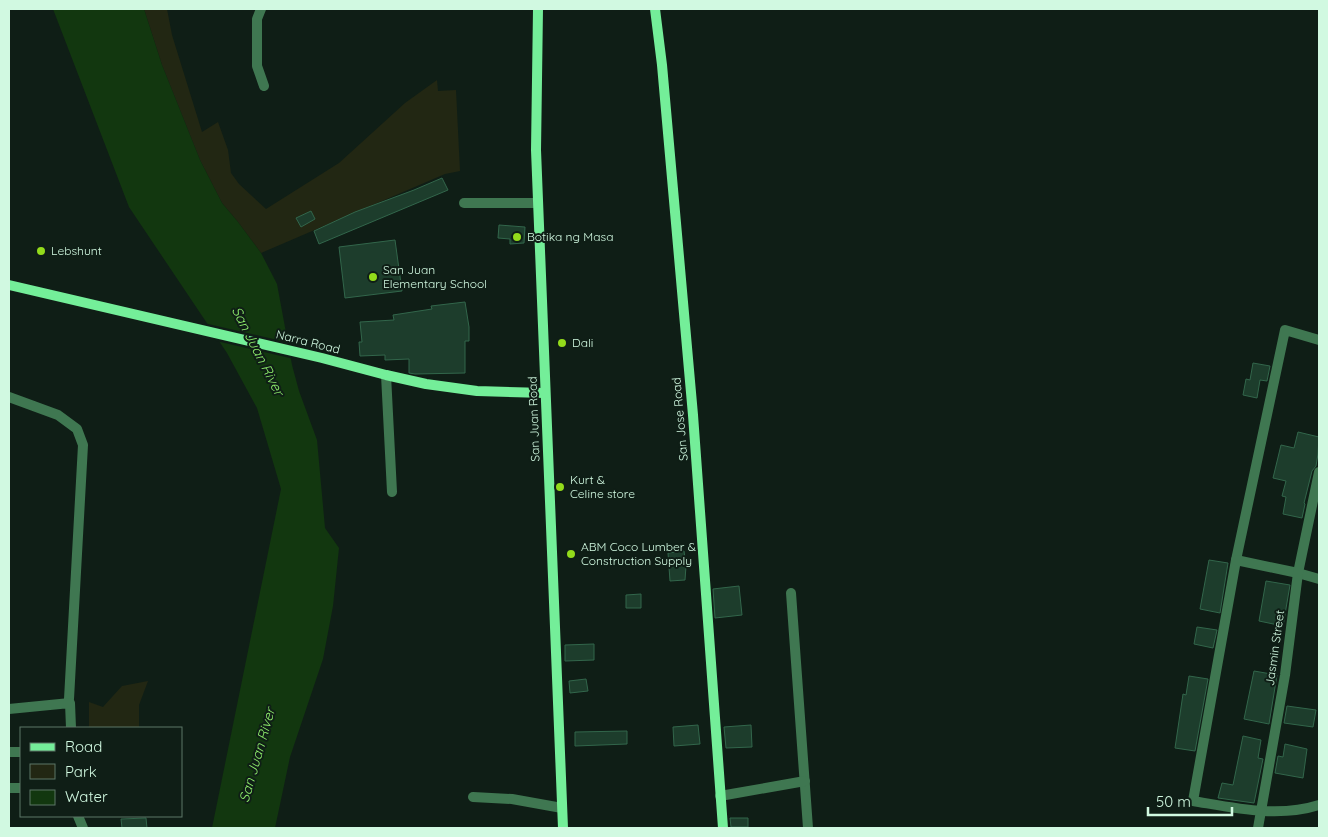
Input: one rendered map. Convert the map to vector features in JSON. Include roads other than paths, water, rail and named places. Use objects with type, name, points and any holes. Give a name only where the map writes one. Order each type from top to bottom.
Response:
[{"type":"street","points":[[261,9],[257,19],[257,66],[264,86]]},
{"type":"street","name":"San Juan Road","points":[[538,9],[536,150],[563,828]]},
{"type":"street","name":"San Jose Road","points":[[655,9],[662,65],[693,415],[723,828]]},
{"type":"street","points":[[464,203],[538,203]]},
{"type":"street","name":"Narra Road","points":[[9,285],[322,358],[386,376],[461,389],[545,393]]},
{"type":"street","points":[[1319,340],[1285,330],[1236,560],[1193,801],[1259,812],[1304,810],[1319,805]]},
{"type":"street","points":[[386,376],[392,492]]},
{"type":"street","points":[[9,397],[58,415],[77,429],[83,445],[69,699]]},
{"type":"street","name":"Jasmin Street","points":[[1258,828],[1259,812],[1285,675],[1298,573],[1319,472]]},
{"type":"street","points":[[1236,560],[1319,579]]},
{"type":"street","points":[[791,593],[808,828]]},
{"type":"street","points":[[9,709],[70,703],[71,727]]},
{"type":"street","points":[[720,796],[805,781]]},
{"type":"street","points":[[473,797],[512,799],[562,808]]},
{"type":"water","name":"San Juan River","points":[[53,9],[144,9],[162,65],[200,160],[222,203],[261,253],[277,284],[292,365],[299,391],[317,440],[325,528],[339,548],[333,606],[323,659],[290,757],[275,828],[212,828],[281,489],[257,408],[227,353],[129,207]]},
{"type":"place","name":"Botika ng Masa","points":[[517,237]]},
{"type":"place","name":"Lebshunt","points":[[41,251]]},
{"type":"place","name":"San Juan Elementary School","points":[[373,277]]},
{"type":"place","name":"Dali","points":[[562,343]]},
{"type":"place","name":"Kurt & Celine store","points":[[560,487]]},
{"type":"place","name":"ABM Coco Lumber & Construction Supply","points":[[571,554]]}]
